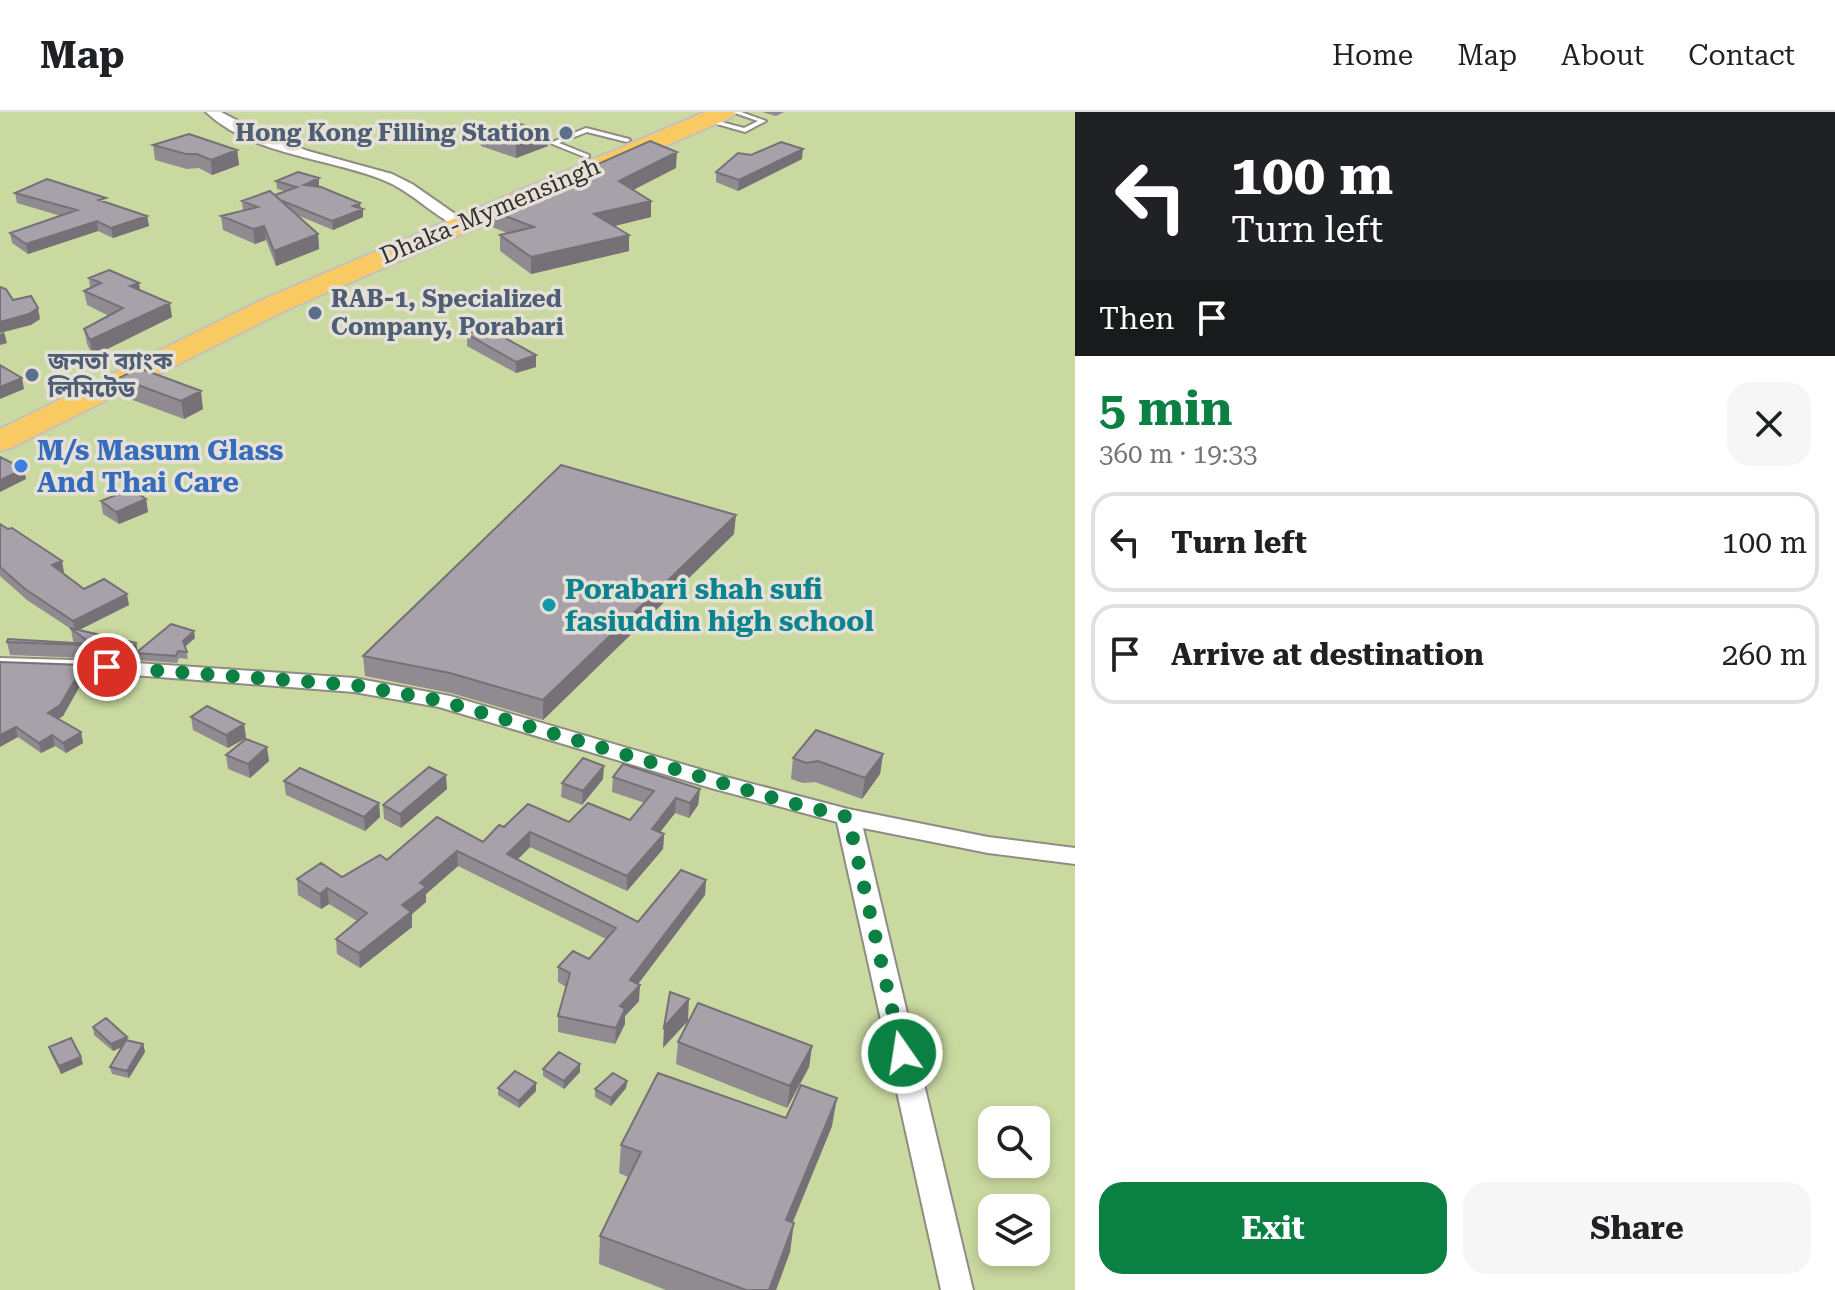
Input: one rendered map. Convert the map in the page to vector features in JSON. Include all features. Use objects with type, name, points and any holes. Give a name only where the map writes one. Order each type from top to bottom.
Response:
[{"type":"highway","name":"Dhaka-Mymensingh","points":[[0,422],[243,304],[708,115]]},
{"type":"highway","name":"Dhaka-Mymensingh","points":[[0,441],[274,305],[587,156],[708,115]]},
{"type":"street","points":[[212,112],[251,133],[304,155],[397,180],[423,195],[452,219]]},
{"type":"street","points":[[4,669],[268,677],[368,687],[442,701],[732,787],[848,817],[988,845],[1075,856]]},
{"type":"street","points":[[848,817],[957,1290]]},
{"type":"lane","points":[[708,115],[745,130],[763,121],[735,112]]},
{"type":"lane","points":[[587,156],[553,143],[586,130],[627,140]]},
{"type":"green space","points":[[0,112],[1075,112],[1075,1290],[0,1290]]},
{"type":"building","points":[[511,122],[548,131],[516,143],[481,132]]},
{"type":"building","points":[[189,134],[237,150],[211,160],[153,145]]},
{"type":"building","points":[[650,141],[677,152],[619,181],[651,201],[594,214],[629,235],[531,257],[500,235],[534,227],[492,211]]},
{"type":"building","points":[[781,142],[803,149],[739,180],[716,172],[738,153],[751,155]]},
{"type":"building","points":[[298,172],[319,178],[304,185],[321,187],[360,203],[353,206],[363,209],[332,221],[280,200],[275,195],[297,187],[276,181]]},
{"type":"building","points":[[47,179],[106,198],[99,200],[147,216],[111,228],[97,221],[26,244],[10,233],[77,210],[15,193]]},
{"type":"building","points":[[270,191],[318,234],[274,251],[264,226],[253,229],[221,216],[258,207],[242,201]]},
{"type":"building","points":[[109,270],[139,283],[130,286],[170,303],[90,340],[84,329],[123,308],[84,291],[101,283],[89,278]]},
{"type":"building","points":[[0,287],[6,289],[13,300],[31,296],[38,308],[29,314],[0,322]]},
{"type":"building","points":[[487,328],[536,355],[516,362],[467,334]]},
{"type":"building","points":[[0,365],[22,378],[0,387]]},
{"type":"building","points":[[139,368],[201,391],[181,401],[119,378]]},
{"type":"building","points":[[0,457],[24,469],[0,480]]},
{"type":"building","name":"Porabari shah sufi fasiuddin high school","points":[[561,465],[736,515],[543,700],[450,673],[363,656]]},
{"type":"building","points":[[131,489],[146,499],[116,512],[101,501]]},
{"type":"building","points":[[0,524],[12,528],[62,561],[52,565],[84,589],[104,579],[127,594],[73,621],[25,589],[0,567]]},
{"type":"building","points":[[171,624],[194,631],[183,641],[187,652],[178,651],[176,656],[136,653]]},
{"type":"building","points":[[70,628],[136,643],[133,647],[7,642],[8,639],[92,644]]},
{"type":"building","points":[[0,662],[84,665],[60,705],[48,713],[81,732],[63,743],[52,735],[39,743],[16,727],[0,735]]},
{"type":"building","points":[[207,706],[244,724],[226,735],[191,717]]},
{"type":"building","points":[[816,730],[883,754],[865,778],[818,761],[806,763],[793,758]]},
{"type":"building","points":[[246,739],[267,747],[248,764],[226,755]]},
{"type":"building","points":[[583,758],[604,766],[583,791],[562,783]]},
{"type":"building","points":[[623,764],[700,789],[690,803],[676,798],[652,829],[664,834],[627,876],[530,832],[507,854],[638,922],[681,870],[706,880],[630,980],[640,985],[620,1006],[625,1009],[616,1028],[558,1016],[570,973],[558,967],[573,951],[589,959],[616,928],[457,851],[420,883],[426,887],[402,905],[411,912],[359,953],[336,939],[367,913],[327,888],[320,894],[297,879],[321,863],[342,877],[380,855],[387,860],[437,817],[483,842],[499,825],[504,827],[528,804],[569,822],[588,803],[630,820],[654,791],[613,777]]},
{"type":"building","points":[[429,767],[446,775],[400,814],[383,805]]},
{"type":"building","points":[[300,768],[379,803],[364,817],[284,781]]},
{"type":"building","points":[[670,992],[689,999],[664,1027]]},
{"type":"building","points":[[698,1003],[812,1046],[790,1086],[678,1042]]},
{"type":"building","points":[[106,1018],[127,1037],[111,1044],[93,1027]]},
{"type":"building","points":[[71,1038],[81,1057],[59,1066],[49,1047]]},
{"type":"building","points":[[126,1040],[143,1044],[127,1071],[110,1067]]},
{"type":"building","points":[[559,1052],[580,1064],[564,1081],[543,1069]]},
{"type":"building","points":[[515,1071],[536,1083],[519,1101],[498,1088]]},
{"type":"building","points":[[613,1073],[627,1081],[611,1098],[595,1089]]},
{"type":"building","points":[[658,1073],[786,1118],[801,1085],[837,1098],[786,1220],[794,1223],[769,1290],[746,1290],[600,1236],[641,1152],[621,1145]]},
{"type":"place","name":"Hong Kong Filling Station","points":[[566,133]]},
{"type":"place","name":"RAB-1, Specialized Company, Porabari","points":[[315,313]]},
{"type":"place","name":"জনতা ব্যাংক লিমিটেড","points":[[32,375]]},
{"type":"place","name":"M/s Masum Glass And Thai Care","points":[[21,466]]},
{"type":"place","name":"Porabari shah sufi fasiuddin high school","points":[[549,605]]},
{"type":"route","points":[[107,667],[354,685],[442,701],[719,783],[848,817],[902,1053]]}]
